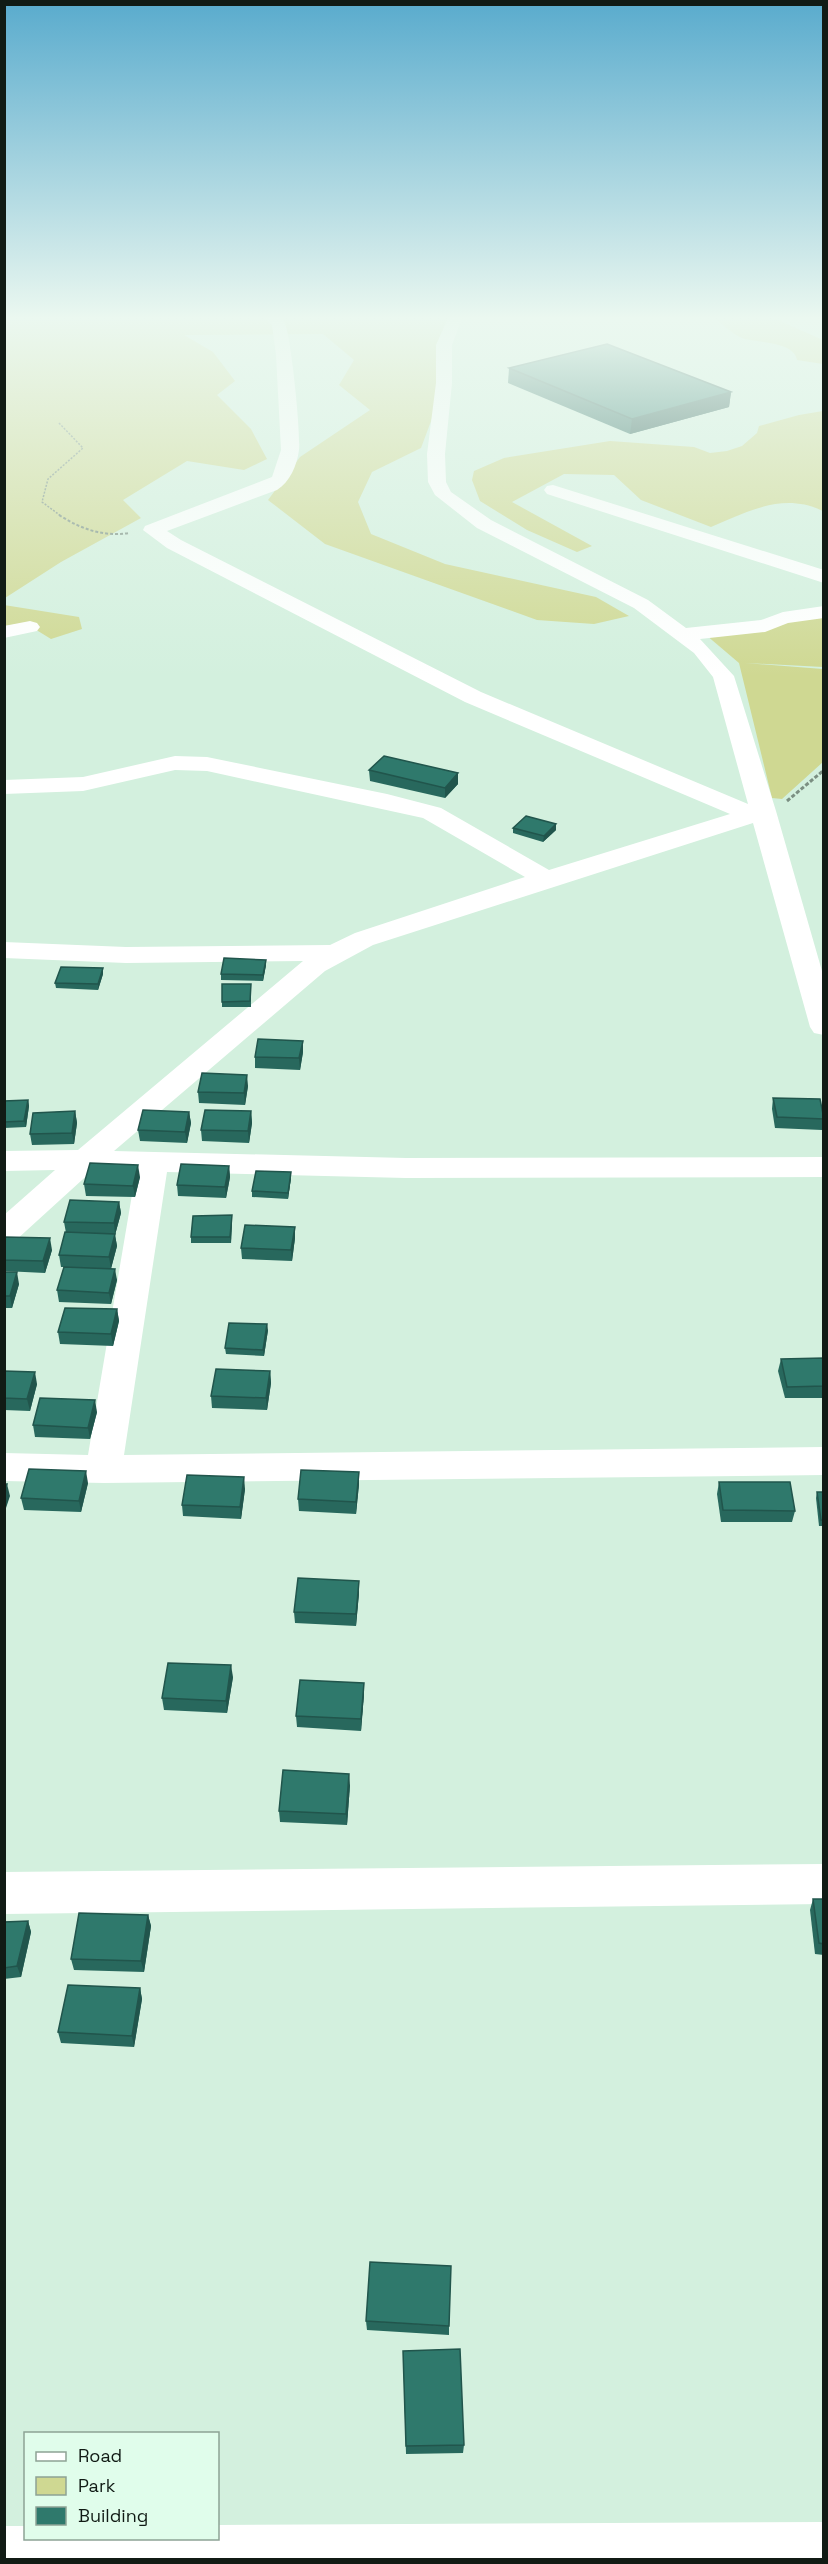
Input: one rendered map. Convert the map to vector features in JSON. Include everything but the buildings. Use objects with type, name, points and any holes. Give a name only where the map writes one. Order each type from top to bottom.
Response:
[{"type":"street","points":[[152,530],[271,486],[280,480],[290,450],[289,438]]},
{"type":"street","points":[[438,438],[437,482],[444,495],[483,524],[641,604],[701,649],[723,676],[824,1027]]},
{"type":"street","points":[[553,490],[824,577]]},
{"type":"street","points":[[152,530],[174,544],[473,696],[743,812],[764,812]]},
{"type":"street","points":[[683,634],[765,626],[783,618],[824,612]]},
{"type":"street","points":[[4,632],[30,627]]},
{"type":"street","points":[[4,787],[83,784],[175,763],[207,764],[387,801],[432,813],[546,879]]},
{"type":"street","points":[[4,1233],[140,1111],[305,972],[335,952],[364,939],[546,879],[764,812]]},
{"type":"street","points":[[4,950],[126,955],[335,952]]},
{"type":"street","points":[[4,1161],[86,1160],[406,1168],[824,1167]]},
{"type":"street","points":[[104,1469],[153,1162]]},
{"type":"street","points":[[4,1467],[104,1469],[824,1461]]},
{"type":"street","points":[[4,1893],[824,1884]]},
{"type":"street","points":[[4,2555],[824,2552]]},
{"type":"path","points":[[73,438],[83,448],[48,479],[42,502],[59,515],[89,531],[118,536],[148,527],[152,530]]},
{"type":"path","points":[[764,812],[783,804],[824,770]]},
{"type":"green space","points":[[5,438],[256,438],[267,459],[244,470],[187,461],[123,500],[141,518],[61,562],[5,598]]},
{"type":"green space","points":[[329,438],[425,438],[421,448],[372,472],[358,502],[371,534],[445,564],[596,597],[629,616],[594,624],[537,620],[325,544],[268,500],[300,457]]},
{"type":"green space","points":[[752,438],[823,438],[823,511],[794,503],[780,503],[753,510],[711,527],[641,500],[614,475],[564,474],[512,502],[592,546],[577,552],[527,530],[480,501],[472,480],[474,471],[504,458],[610,441],[694,447],[710,453],[742,446]]},
{"type":"green space","points":[[4,605],[79,617],[82,629],[51,639],[25,623],[5,626]]},
{"type":"green space","points":[[823,613],[823,667],[745,663],[823,669],[823,762],[782,799],[772,798],[739,663],[699,629]]}]
